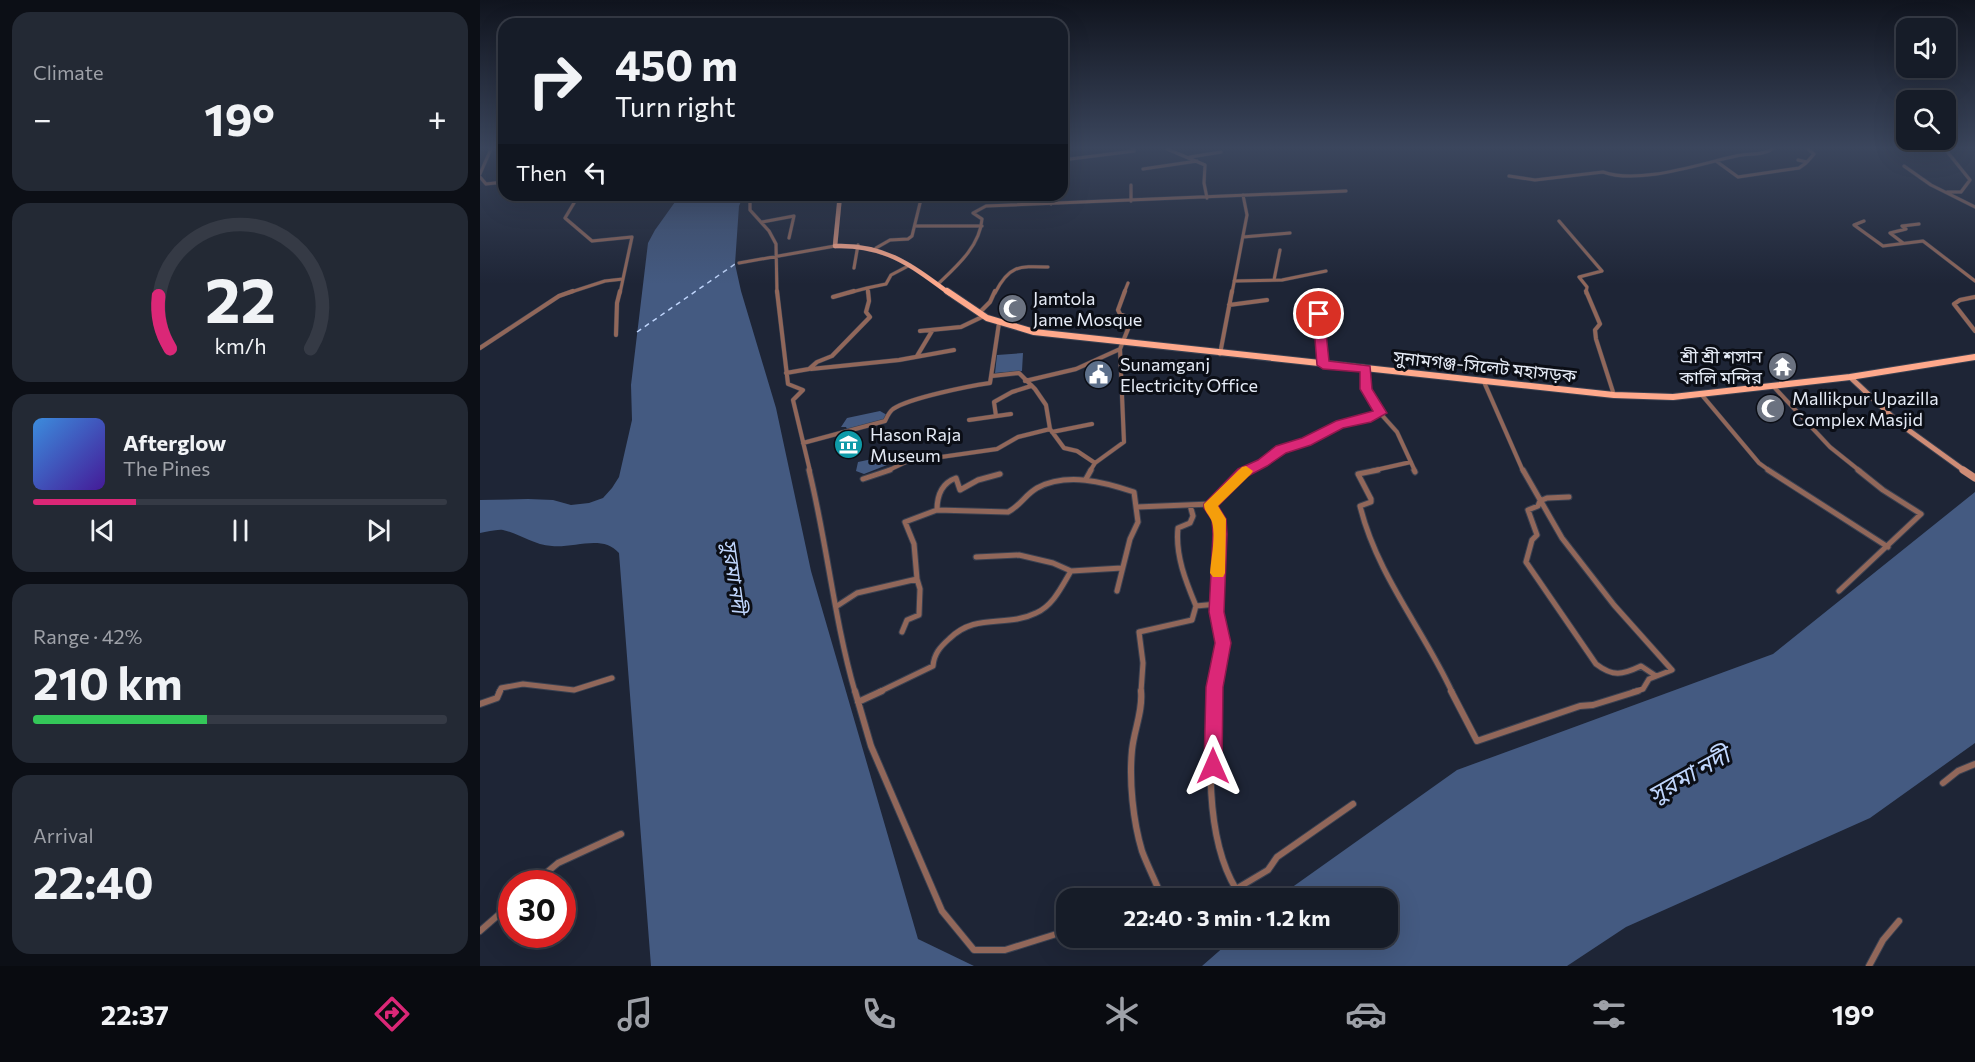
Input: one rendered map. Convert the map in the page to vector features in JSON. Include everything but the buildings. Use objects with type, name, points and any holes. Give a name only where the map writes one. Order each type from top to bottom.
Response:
[{"type":"main road","points":[[835,246],[839,201]]},
{"type":"main road","name":"সুনামগঞ্জ-সিলেট মহাসড়ক","points":[[835,246],[858,245],[876,248],[910,264],[981,315],[999,323],[1034,332],[1614,395],[1652,398],[1701,394],[1850,377],[1975,357]]},
{"type":"main road","points":[[1850,377],[1882,410],[1928,446],[1975,478]]},
{"type":"street","points":[[1131,194],[1131,201]]},
{"type":"street","points":[[938,284],[966,255],[982,230],[982,219],[973,213],[986,206],[1267,194]]},
{"type":"street","points":[[1951,194],[1975,207]]},
{"type":"street","points":[[1220,354],[1247,215],[1243,195]]},
{"type":"street","points":[[574,201],[565,218],[592,241],[632,237],[617,303],[616,335]]},
{"type":"street","points":[[748,201],[748,211],[762,222],[776,241],[777,287],[788,384],[803,390],[793,400],[822,523],[842,648],[871,746],[942,911],[974,950],[1005,950],[1056,934]]},
{"type":"street","points":[[876,248],[890,240],[908,239],[914,234],[921,201]]},
{"type":"street","points":[[762,222],[793,216],[789,238]]},
{"type":"street","points":[[1559,221],[1602,271],[1579,277],[1587,287],[1586,294],[1600,324],[1595,330],[1596,339],[1614,395]]},
{"type":"street","points":[[1864,221],[1854,225],[1883,246],[1923,241],[1975,281]]},
{"type":"street","points":[[1903,243],[1890,233],[1906,229],[1902,226],[1919,224]]},
{"type":"street","points":[[916,226],[982,226]]},
{"type":"street","points":[[1243,237],[1290,233]]},
{"type":"street","points":[[854,268],[858,245]]},
{"type":"street","points":[[740,263],[835,246]]},
{"type":"street","points":[[1274,280],[1280,250]]},
{"type":"street","points":[[833,297],[886,284],[891,275],[910,264]]},
{"type":"street","points":[[920,331],[961,327],[981,315],[987,308],[1001,279],[1010,271],[1019,267],[1048,267]]},
{"type":"street","points":[[1234,281],[1274,280],[1326,271]]},
{"type":"street","points":[[480,348],[559,296],[605,281],[623,279]]},
{"type":"street","points":[[1025,381],[1067,372],[1120,349],[1132,319],[1119,314],[1118,310],[1128,283]]},
{"type":"street","points":[[809,369],[817,362],[832,356],[870,317],[866,312],[869,301],[867,288]]},
{"type":"street","points":[[1975,297],[1960,300],[1954,304],[1975,331]]},
{"type":"street","points":[[1229,305],[1267,300]]},
{"type":"street","points":[[1319,314],[1323,365]]},
{"type":"street","points":[[803,443],[885,421],[891,410],[963,387],[990,383],[999,323]]},
{"type":"street","points":[[917,356],[932,331]]},
{"type":"street","points":[[1086,479],[1095,463],[1124,442],[1120,349]]},
{"type":"street","points":[[786,373],[954,350]]},
{"type":"street","points":[[1366,369],[1366,389],[1380,413],[1397,429],[1415,472]]},
{"type":"street","points":[[992,376],[1019,373],[1046,405],[1051,430],[1064,448],[1077,451],[1095,463]]},
{"type":"street","points":[[1411,462],[1358,474],[1371,499],[1371,502],[1360,506],[1362,518],[1400,597],[1440,667],[1466,725],[1477,741],[1580,706],[1593,705],[1644,689],[1650,679],[1672,670],[1601,588],[1562,538],[1516,458],[1484,382]]},
{"type":"street","points":[[996,416],[994,402],[1012,392],[1031,386]]},
{"type":"street","points":[[1773,386],[1830,447],[1883,490],[1921,514],[1839,591]]},
{"type":"street","points":[[1701,394],[1759,463],[1787,484],[1888,547]]},
{"type":"street","points":[[1137,507],[1211,504],[1243,472],[1263,463],[1281,450],[1306,442],[1340,424],[1366,419],[1380,413]]},
{"type":"street","points":[[969,420],[1011,414]]},
{"type":"street","points":[[863,479],[906,462],[997,449],[1018,436],[1092,424]]},
{"type":"street","points":[[937,510],[936,503],[943,484],[949,479],[956,478],[960,490],[978,480],[1000,474]]},
{"type":"street","points":[[902,632],[906,620],[919,615],[920,589],[914,544],[905,522],[937,510],[1008,513],[1037,489],[1054,482],[1086,479],[1133,491],[1138,522],[1130,539],[1118,591]]},
{"type":"street","points":[[1539,501],[1547,498],[1569,497]]},
{"type":"street","points":[[1539,501],[1538,507],[1528,510],[1537,535],[1532,540],[1526,562],[1596,664],[1610,676],[1620,676],[1641,666],[1656,676]]},
{"type":"street","points":[[1211,504],[1211,508],[1219,519],[1217,604],[1223,643],[1215,687],[1215,826],[1223,864],[1230,882],[1235,888]]},
{"type":"street","points":[[1158,888],[1142,850],[1135,813],[1131,768],[1132,747],[1142,702],[1140,682],[1143,663],[1139,632],[1192,620],[1196,606],[1185,581],[1176,536],[1178,528],[1190,523],[1193,516],[1190,505]]},
{"type":"street","points":[[976,557],[1019,555],[1053,563],[1071,572],[1122,568]]},
{"type":"street","points":[[858,702],[933,666],[938,650],[948,638],[966,624],[1035,614],[1054,598],[1071,572]]},
{"type":"street","points":[[837,606],[857,593],[917,579]]},
{"type":"street","points":[[1196,606],[1217,604]]},
{"type":"street","points":[[480,704],[497,698],[501,688],[523,684],[574,690],[612,678]]},
{"type":"street","points":[[1943,783],[1958,771],[1975,764]]},
{"type":"street","points":[[1238,888],[1268,870],[1277,857],[1353,804]]},
{"type":"street","points":[[550,870],[558,863],[621,834]]},
{"type":"street","points":[[480,931],[498,915]]},
{"type":"street","points":[[1869,966],[1883,940],[1899,921]]},
{"type":"water","name":"সুরমা নদী","points":[[676,201],[741,201],[735,264],[741,291],[776,408],[811,571],[918,939],[974,966],[651,966],[619,553],[605,544],[552,546],[539,544],[503,530],[480,533],[480,500],[553,500],[571,505],[589,503],[603,498],[612,488],[619,477],[632,420],[631,385],[648,243]]},
{"type":"water","points":[[1023,353],[1022,371],[995,373],[997,355]]},
{"type":"water","points":[[880,411],[887,415],[883,421],[848,431],[846,427],[841,427],[847,418]]},
{"type":"water","points":[[887,458],[887,465],[864,474],[856,471],[858,462]]},
{"type":"water","name":"সুরমা নদী","points":[[1975,492],[1975,743],[1870,818],[1626,927],[1567,966],[1202,966],[1223,948],[1398,948],[1398,888],[1291,888],[1457,770],[1773,654]]},
{"type":"ferry route","points":[[637,332],[735,264]]},
{"type":"slow traffic","points":[[1218,573],[1219,519],[1214,514],[1211,504],[1214,498],[1246,471]]},
{"type":"place","name":"Jamtola Jame Mosque","points":[[1012,308]]},
{"type":"place","name":"শ্রী শ্রী শসান কালি মন্দির","points":[[1783,366]]},
{"type":"place","name":"Sunamganj Electricity Office","points":[[1099,374]]},
{"type":"place","name":"Mallikpur Upazilla Complex Masjid","points":[[1771,408]]},
{"type":"place","name":"Hason Raja Museum","points":[[849,444]]},
{"type":"route","points":[[1213,766],[1215,687],[1223,643],[1217,612],[1219,519],[1214,514],[1211,504],[1214,498],[1243,472],[1263,463],[1286,447],[1306,442],[1331,427],[1352,423],[1380,413],[1366,389],[1366,369],[1323,365],[1319,314]]}]
